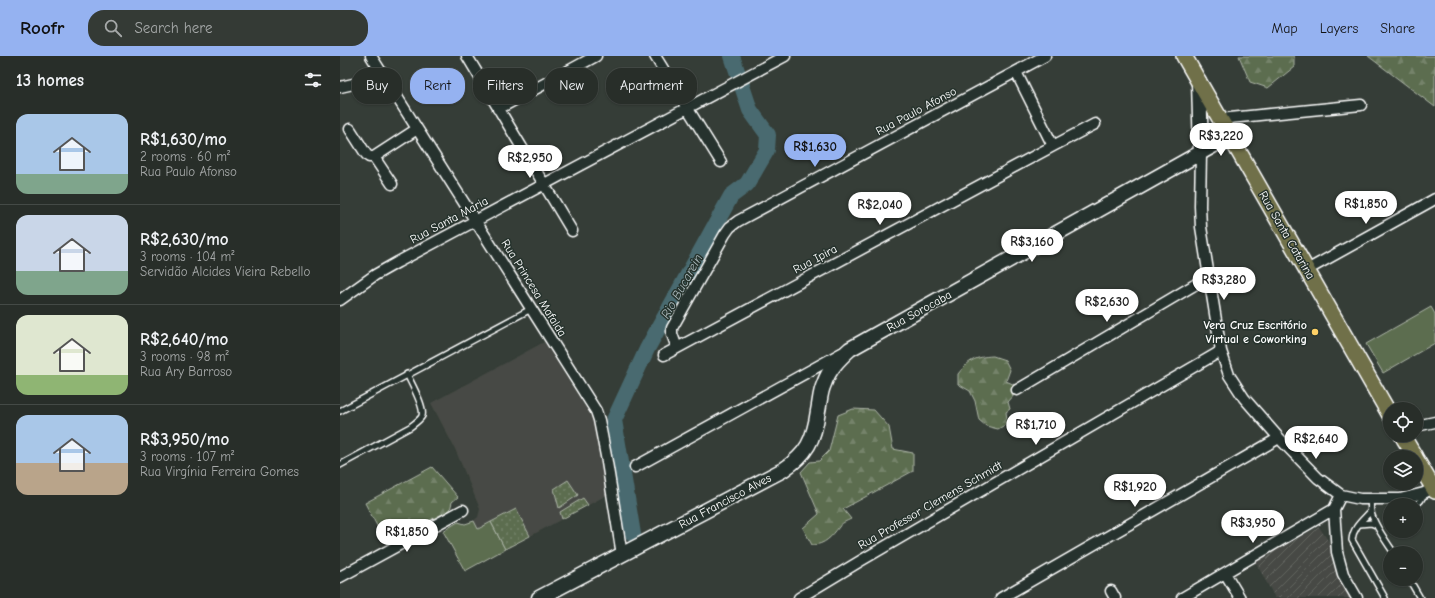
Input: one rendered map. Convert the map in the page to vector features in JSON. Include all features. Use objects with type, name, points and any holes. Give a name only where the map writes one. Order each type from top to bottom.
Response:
[{"type":"main road","name":"Rua Santa Catarina","points":[[1184,56],[1383,403]]},
{"type":"main road","points":[[1199,81],[1201,153]]},
{"type":"main road","name":"Rua Sorocaba","points":[[850,349],[1216,144],[1233,142]]},
{"type":"main road","name":"Rua Francisco Alves","points":[[539,598],[783,470],[802,456],[813,435],[823,386],[827,376],[839,358],[850,349]]},
{"type":"main road","points":[[1423,474],[1431,491]]},
{"type":"street","name":"Rua Princesa Mafalda","points":[[371,56],[379,68]]},
{"type":"street","points":[[466,56],[572,230]]},
{"type":"street","points":[[498,109],[596,56]]},
{"type":"street","points":[[655,56],[720,162]]},
{"type":"street","name":"Rua Santa Maria","points":[[340,300],[380,272],[785,56]]},
{"type":"street","name":"Rua Paulo Afonso","points":[[677,348],[672,334],[672,328],[730,227],[738,221],[1045,56]]},
{"type":"street","points":[[1016,72],[1053,146]]},
{"type":"street","points":[[340,87],[352,84]]},
{"type":"street","name":"Rua Princesa Mafalda","points":[[401,104],[590,400],[599,420],[622,555]]},
{"type":"street","points":[[1220,119],[1361,105]]},
{"type":"street","name":"Rua Ipira","points":[[664,355],[1095,124]]},
{"type":"street","points":[[350,128],[369,157],[374,157],[417,129]]},
{"type":"street","points":[[1201,153],[1201,227],[1221,351],[1225,367],[1233,383],[1279,438],[1318,478],[1341,495],[1352,498],[1383,500]]},
{"type":"street","points":[[374,157],[392,184]]},
{"type":"street","points":[[1307,270],[1435,199]]},
{"type":"street","points":[[1017,390],[1208,277]]},
{"type":"street","name":"Rua Sorocaba","points":[[635,467],[850,349]]},
{"type":"street","name":"Rua Professor Clemens Schmidt","points":[[799,598],[1221,351]]},
{"type":"street","points":[[1423,425],[1435,422]]},
{"type":"street","points":[[1002,598],[1279,438]]},
{"type":"street","points":[[1414,498],[1431,491]]},
{"type":"street","points":[[1341,495],[1334,509],[1337,552],[1343,574],[1357,598]]},
{"type":"street","points":[[1182,598],[1334,509]]},
{"type":"street","points":[[340,577],[463,510]]},
{"type":"street","points":[[1225,573],[1240,598]]},
{"type":"lane","points":[[340,411],[407,374],[532,309]]},
{"type":"lane","points":[[340,465],[410,426],[422,416],[422,407],[407,374]]},
{"type":"lane","points":[[1423,498],[1431,491]]},
{"type":"lane","points":[[1370,499],[1371,511],[1376,525],[1390,546]]},
{"type":"lane","points":[[1371,511],[1355,528],[1352,533],[1352,540],[1385,598]]},
{"type":"lane","points":[[1359,524],[1371,522],[1376,525]]},
{"type":"lane","points":[[1412,586],[1420,598]]},
{"type":"shaded area","points":[[544,342],[595,422],[607,495],[465,571],[443,531],[458,522],[465,524],[472,522],[478,517],[480,509],[455,449],[431,403]]},
{"type":"shaded area","points":[[1319,527],[1330,543],[1333,564],[1352,598],[1275,598],[1255,561]]},
{"type":"green space","points":[[1239,56],[1294,56],[1294,67],[1268,88],[1250,82]]},
{"type":"green space","points":[[1368,56],[1435,56],[1435,107]]},
{"type":"green space","points":[[1431,307],[1435,314],[1435,343],[1383,373],[1366,344]]},
{"type":"green space","points":[[993,356],[1005,360],[1010,370],[1006,381],[1015,385],[1015,394],[1008,402],[1010,409],[1006,412],[1007,420],[1005,425],[998,429],[986,426],[979,420],[975,401],[970,391],[958,384],[958,374],[969,362],[981,357]]},
{"type":"green space","points":[[853,409],[874,410],[889,427],[893,449],[913,453],[913,471],[843,509],[851,519],[841,524],[831,537],[824,542],[817,545],[812,545],[803,528],[819,514],[801,472],[810,462],[819,461],[829,451],[838,415]]},
{"type":"green space","points":[[432,467],[458,497],[452,502],[450,510],[386,543],[365,503]]},
{"type":"green space","points":[[568,480],[578,495],[559,508],[554,489]]},
{"type":"green space","points":[[583,498],[588,505],[562,519],[560,512]]},
{"type":"green space","points":[[516,509],[530,536],[505,549],[491,522]]},
{"type":"green space","points":[[474,521],[478,529],[491,522],[505,549],[465,571],[443,531],[458,522],[465,524]]},
{"type":"waterway","name":"Rio Bucarein","points":[[633,534],[614,420],[647,349],[731,196],[747,184],[767,150],[768,135],[750,110],[732,56]]},
{"type":"place","name":"Vera Cruz Escritório Virtual e Coworking","points":[[1315,332]]}]
